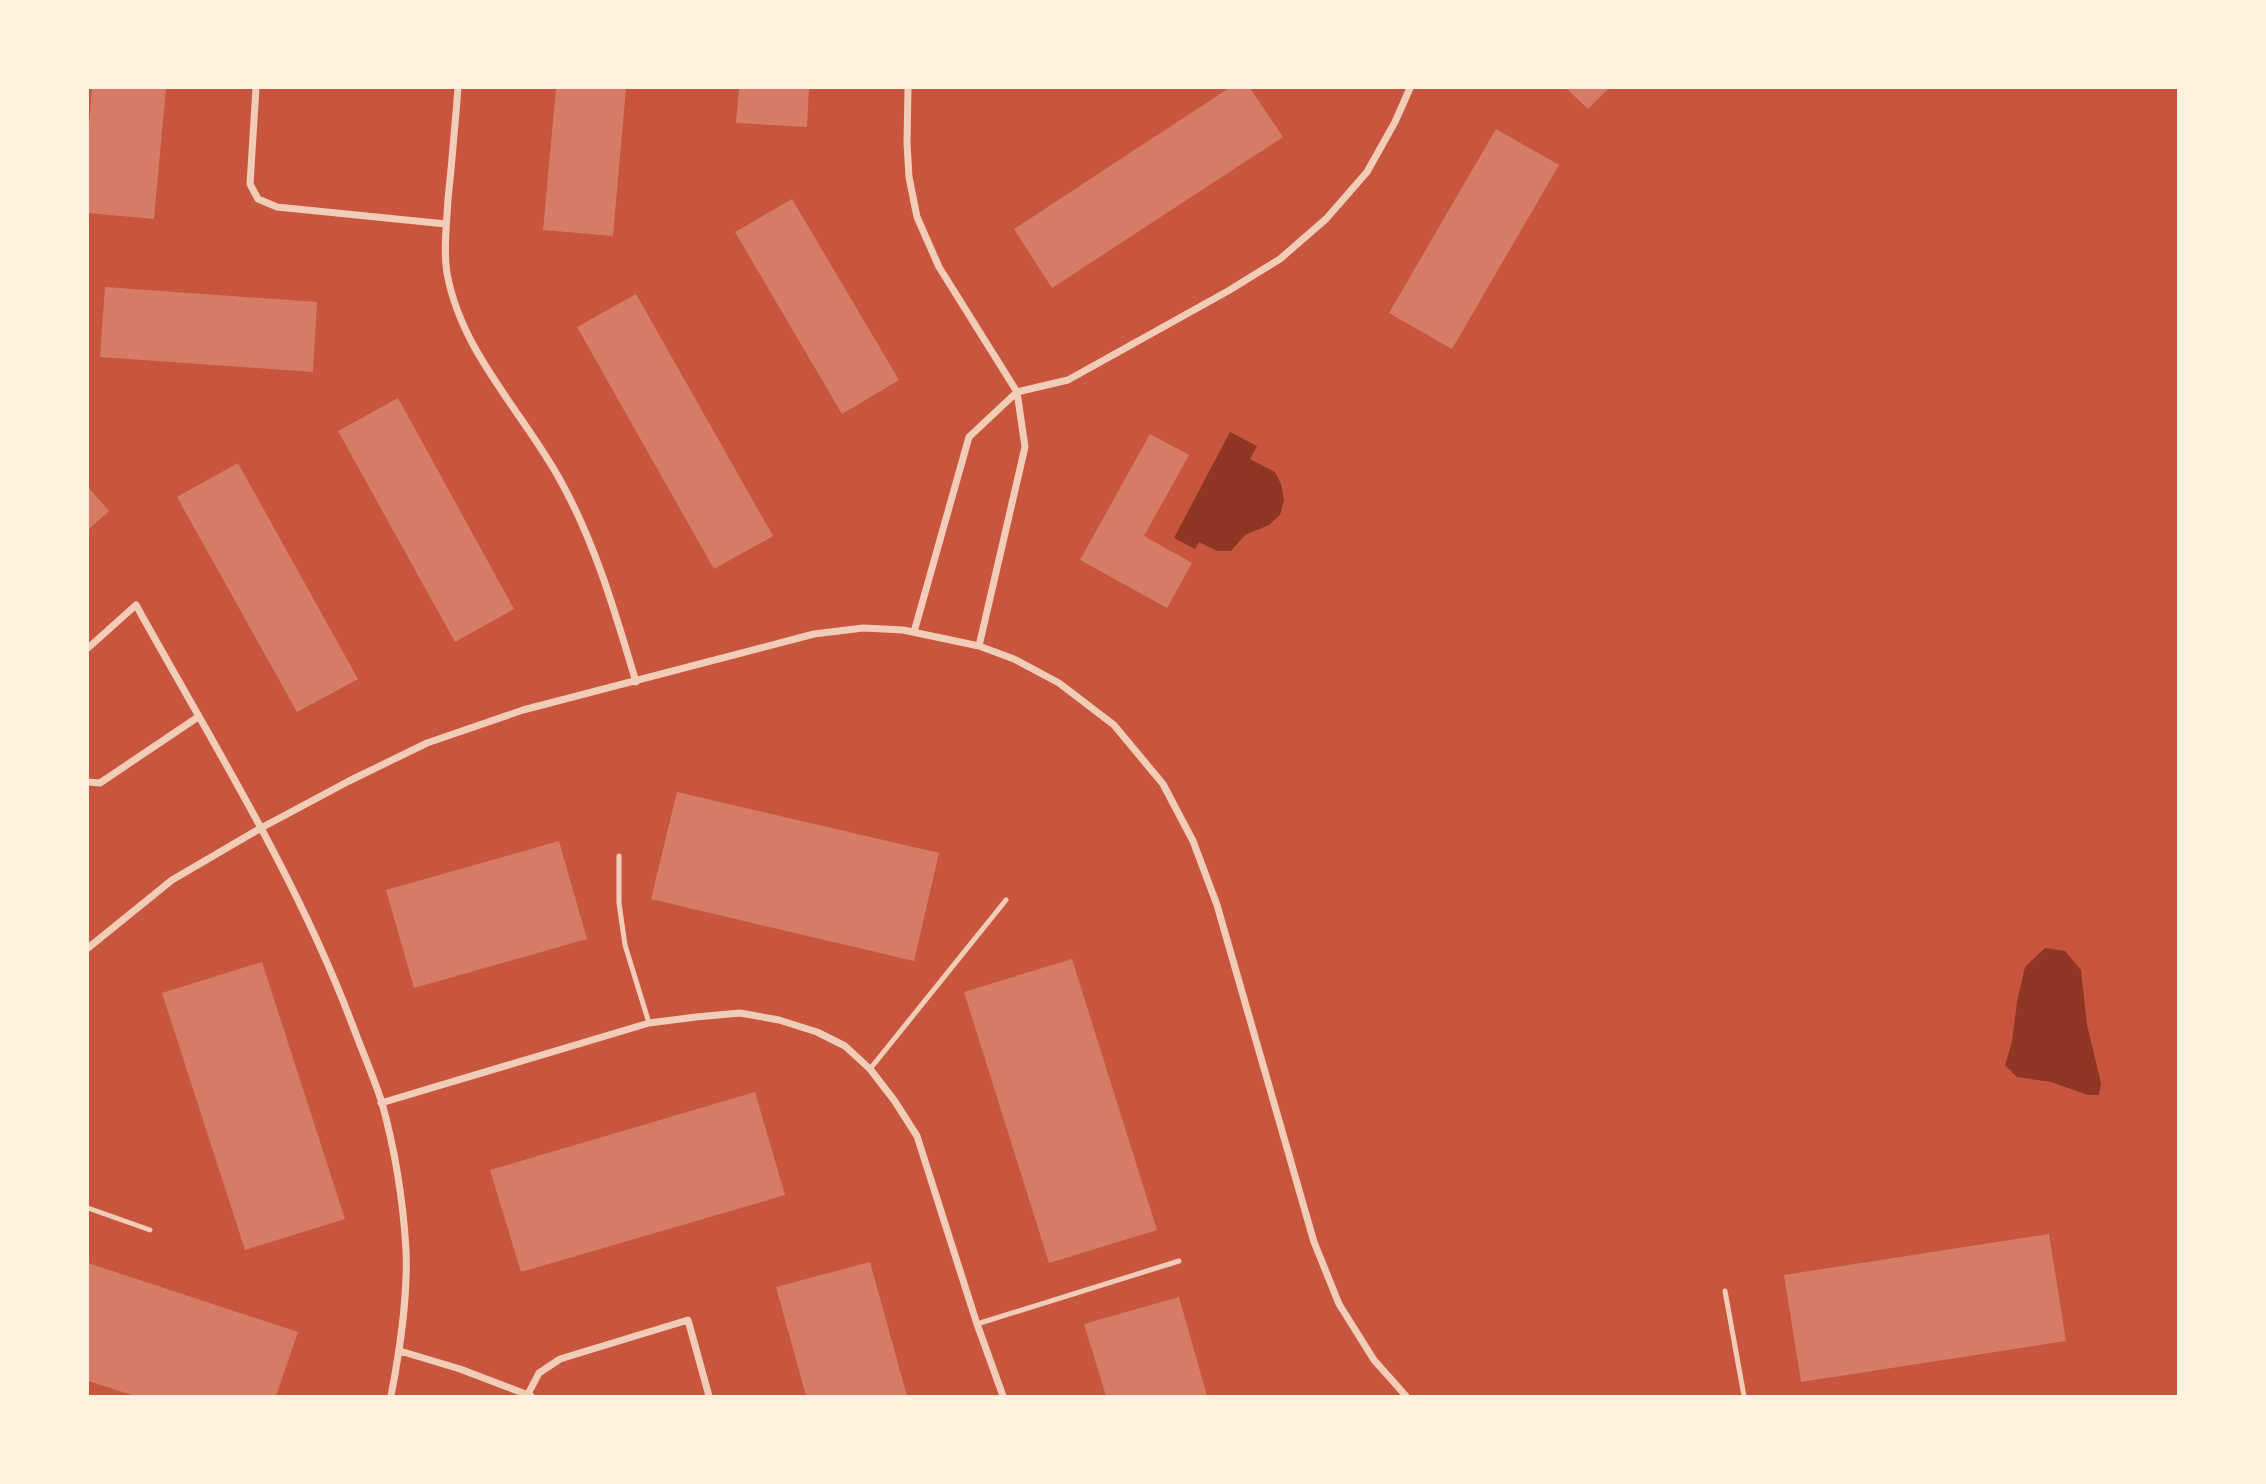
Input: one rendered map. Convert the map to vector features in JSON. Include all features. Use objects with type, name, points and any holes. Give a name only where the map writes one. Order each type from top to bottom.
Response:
[{"type":"street","points":[[256,88],[250,184],[258,199],[277,207],[446,224]]},
{"type":"street","points":[[458,88],[446,224],[446,272],[459,314],[481,359],[559,477],[584,530],[608,588],[636,682]]},
{"type":"street","points":[[908,88],[906,143],[917,217],[940,267],[1017,392],[1025,447],[979,646]]},
{"type":"street","points":[[914,632],[969,437],[1017,392],[1069,380],[1280,259],[1326,219],[1367,172],[1395,122],[1410,88]]},
{"type":"street","points":[[88,648],[136,605],[261,828],[304,910],[341,993],[382,1103],[398,1181],[406,1251],[400,1351],[391,1396]]},
{"type":"street","points":[[88,948],[172,880],[261,828],[426,743],[523,710],[814,634],[863,628],[914,632],[979,646],[1014,659],[1059,683],[1114,725],[1163,784],[1193,841],[1217,905],[1314,1242],[1339,1304],[1374,1360],[1406,1396]]},
{"type":"street","points":[[88,782],[100,783],[198,717]]},
{"type":"street","points":[[382,1103],[649,1023],[740,1013],[817,1031],[845,1046],[870,1069],[917,1136],[1003,1396]]},
{"type":"street","points":[[400,1351],[460,1369],[530,1395],[538,1373],[560,1359],[688,1320],[709,1396]]},
{"type":"lane","points":[[619,856],[619,903],[625,945],[649,1023]]},
{"type":"lane","points":[[870,1069],[1006,900]]},
{"type":"lane","points":[[88,1208],[150,1230]]},
{"type":"lane","points":[[977,1324],[1178,1261]]},
{"type":"lane","points":[[1726,1292],[1744,1396]]},
{"type":"shaded area","points":[[1230,432],[1257,446],[1250,459],[1275,472],[1284,500],[1280,515],[1269,525],[1245,535],[1231,551],[1217,551],[1199,542],[1195,549],[1174,538]]},
{"type":"shaded area","points":[[2045,948],[2065,951],[2081,970],[2087,1025],[2101,1083],[2099,1095],[2088,1095],[2051,1082],[2017,1077],[2005,1065],[2012,1042],[2025,967]]},
{"type":"building","points":[[92,88],[166,88],[154,219],[88,213],[88,138]]},
{"type":"building","points":[[556,88],[626,88],[613,236],[543,230]]},
{"type":"building","points":[[739,88],[809,88],[807,127],[736,123]]},
{"type":"building","points":[[1229,88],[1250,88],[1283,137],[1052,288],[1014,229]]},
{"type":"building","points":[[1566,88],[1609,88],[1588,109]]},
{"type":"building","points":[[1496,129],[1559,165],[1452,349],[1389,313]]},
{"type":"building","points":[[792,199],[899,380],[842,414],[735,232]]},
{"type":"building","points":[[105,287],[317,302],[313,372],[100,357]]},
{"type":"building","points":[[636,294],[773,536],[714,569],[577,327]]},
{"type":"building","points":[[398,398],[514,609],[455,642],[338,431]]},
{"type":"building","points":[[1150,434],[1189,455],[1144,536],[1192,563],[1167,608],[1080,560]]},
{"type":"building","points":[[238,463],[358,679],[297,712],[177,497]]},
{"type":"building","points":[[88,487],[109,511],[88,530]]},
{"type":"building","points":[[677,792],[939,853],[914,961],[651,899]]},
{"type":"building","points":[[559,841],[587,939],[414,988],[386,890]]},
{"type":"building","points":[[1072,959],[1157,1230],[1049,1263],[964,992]]},
{"type":"building","points":[[262,962],[345,1219],[245,1250],[162,993]]},
{"type":"building","points":[[755,1092],[785,1195],[521,1272],[490,1170]]},
{"type":"building","points":[[2049,1234],[2066,1341],[1801,1382],[1784,1275]]},
{"type":"building","points":[[870,1262],[907,1396],[806,1396],[776,1287]]},
{"type":"building","points":[[88,1263],[298,1332],[276,1396],[135,1396],[88,1381]]},
{"type":"building","points":[[1179,1297],[1207,1396],[1106,1396],[1084,1324]]}]
